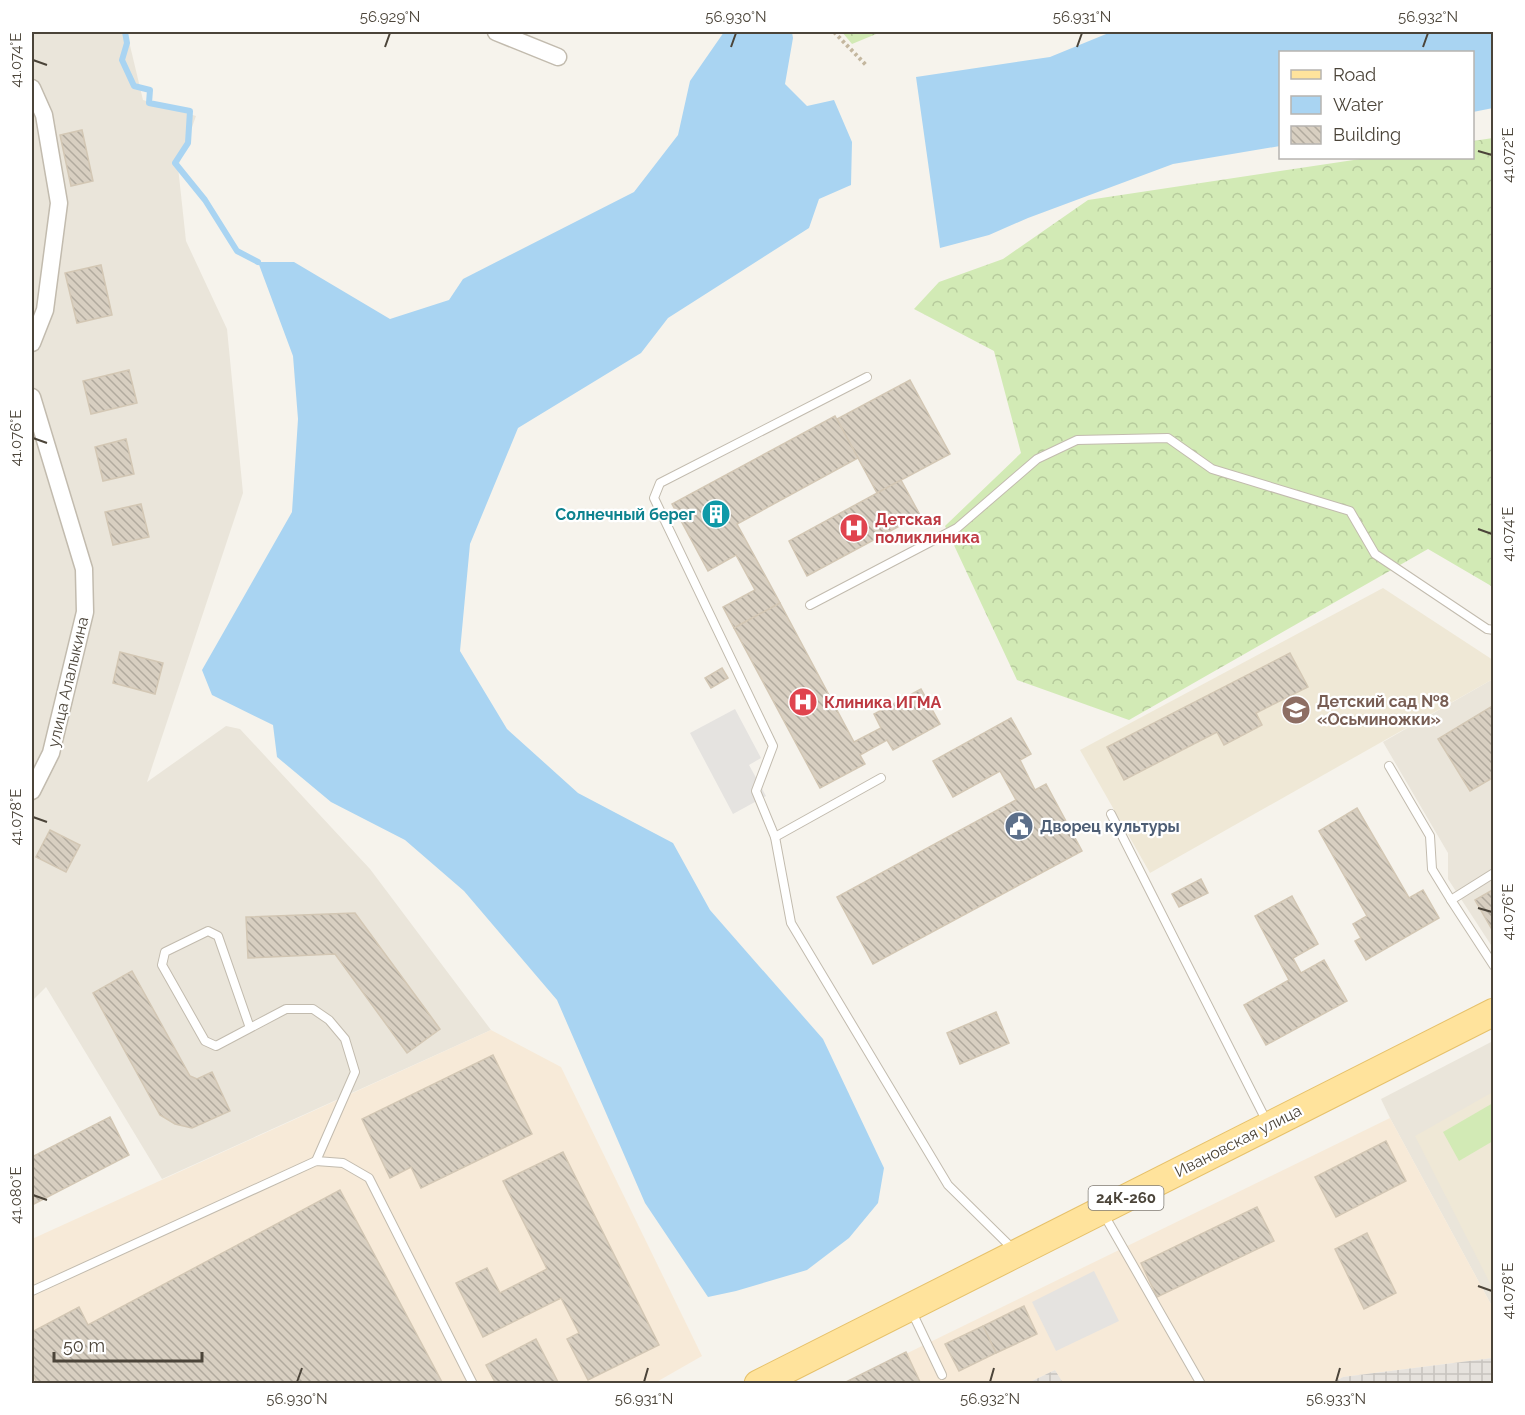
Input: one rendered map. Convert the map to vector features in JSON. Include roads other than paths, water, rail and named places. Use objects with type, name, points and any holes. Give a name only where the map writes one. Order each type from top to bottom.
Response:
[{"type":"main road","name":"Ивановская улица","points":[[758,1383],[1493,1013]]},
{"type":"street","points":[[496,32],[558,57]]},
{"type":"street","points":[[32,88],[44,115],[59,202],[45,310],[32,343]]},
{"type":"street","name":"улица Алалыкина","points":[[32,397],[84,569],[85,612],[51,753],[32,791]]},
{"type":"lane","points":[[867,378],[660,483],[654,498],[773,746],[756,790],[775,837],[791,923],[948,1185],[1016,1253]]},
{"type":"lane","points":[[810,605],[957,528],[1037,459],[1077,440],[1168,438],[1212,469],[1350,511],[1375,554],[1487,629],[1494,630]]},
{"type":"lane","points":[[1389,766],[1430,836],[1432,869],[1494,966]]},
{"type":"lane","points":[[775,837],[881,778]]},
{"type":"lane","points":[[1112,814],[1269,1125]]},
{"type":"lane","points":[[1451,900],[1494,873]]},
{"type":"lane","points":[[250,1029],[218,936],[208,932],[165,952],[162,965],[205,1041],[216,1046],[250,1029],[286,1009],[313,1009],[329,1020],[345,1039],[355,1072],[316,1161]]},
{"type":"lane","points":[[32,1291],[316,1161],[343,1163],[369,1178],[473,1383]]},
{"type":"lane","points":[[1101,1210],[1201,1383]]},
{"type":"lane","points":[[909,1307],[942,1375]]},
{"type":"water","points":[[724,32],[792,32],[785,84],[807,106],[834,100],[852,142],[851,185],[819,199],[809,228],[668,318],[641,353],[518,428],[470,544],[460,651],[507,729],[578,793],[673,843],[710,910],[823,1039],[884,1168],[878,1203],[849,1238],[807,1270],[708,1297],[645,1203],[557,1000],[464,891],[405,840],[331,802],[277,757],[273,725],[212,695],[202,670],[292,512],[298,419],[293,356],[258,262],[294,262],[390,319],[449,300],[463,279],[634,192],[678,135],[690,81]]},
{"type":"water","points":[[1111,32],[1493,32],[1493,108],[1474,112],[1474,51],[1279,51],[1279,146],[1173,164],[1028,218],[989,235],[940,248],[916,77],[1050,57]]},
{"type":"waterway","points":[[125,32],[127,43],[122,60],[134,86],[150,90],[149,103],[190,111],[188,143],[175,163],[205,200],[237,251],[258,262]]},
{"type":"place","name":"Солнечный берег","points":[[716,514]]},
{"type":"place","name":"Детская поликлиника","points":[[854,528]]},
{"type":"place","name":"Клиника ИГМА","points":[[803,702]]},
{"type":"place","name":"Детский сад №8 «Осьминожки»","points":[[1296,710]]},
{"type":"place","name":"Дворец культуры","points":[[1019,826]]}]
